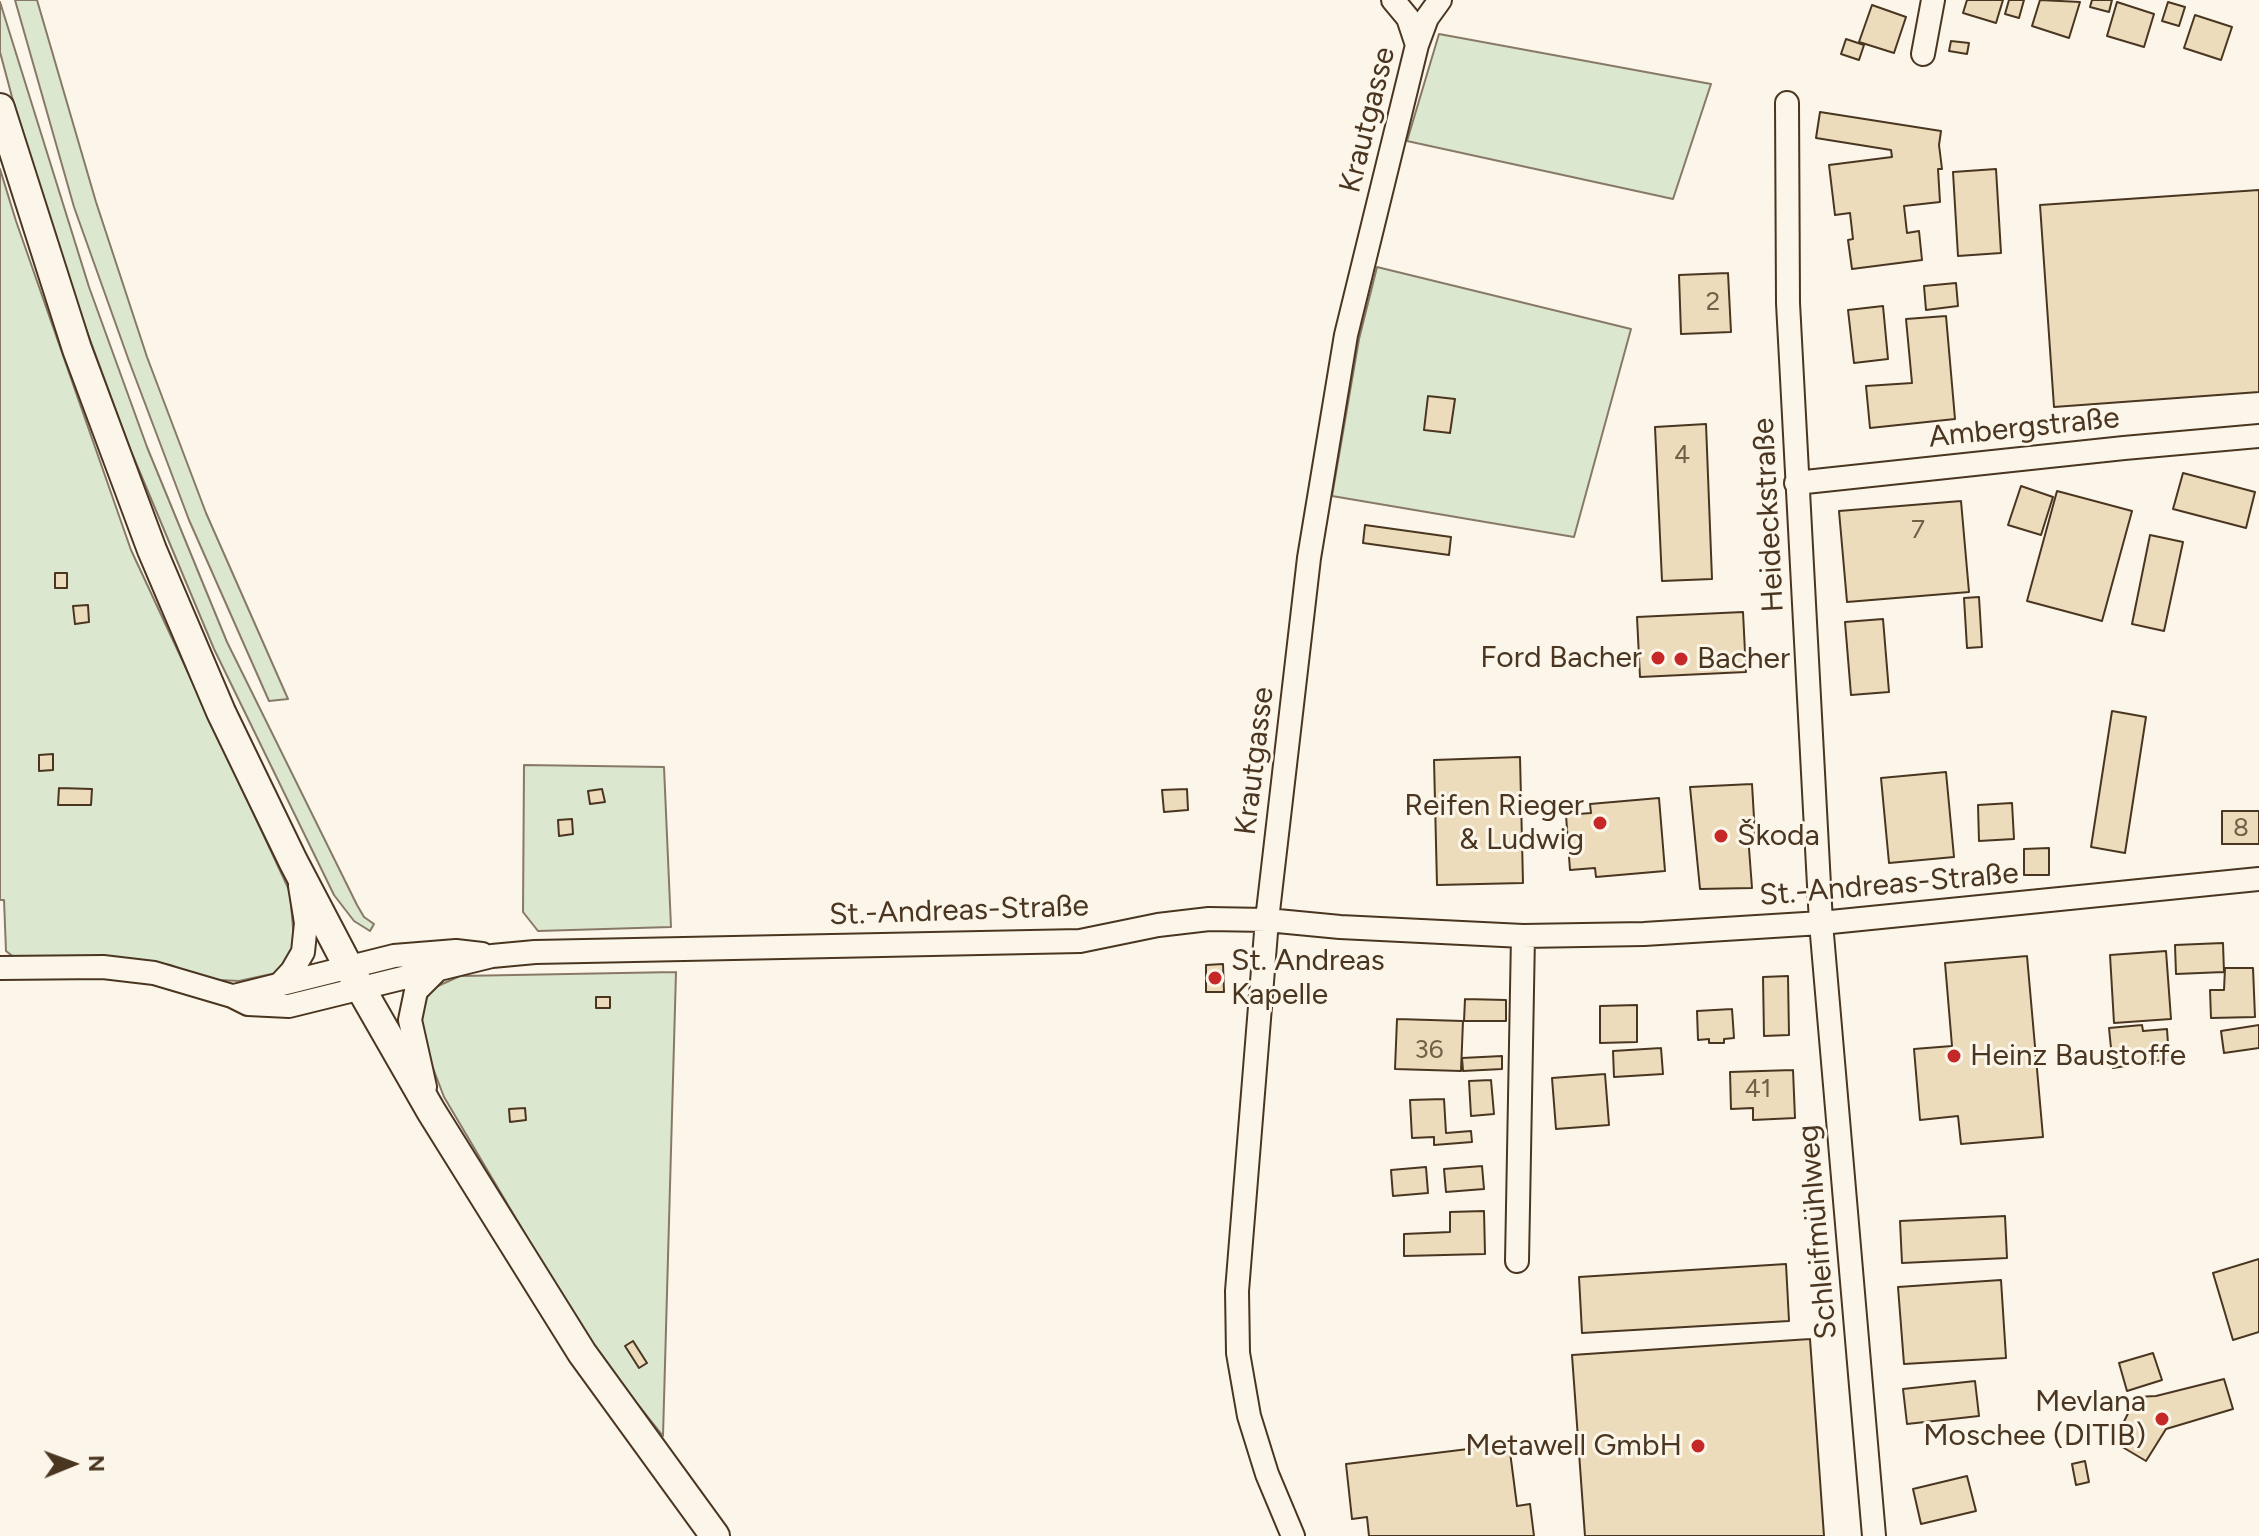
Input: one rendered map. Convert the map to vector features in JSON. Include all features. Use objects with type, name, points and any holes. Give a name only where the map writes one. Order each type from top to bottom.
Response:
[{"type":"main road","points":[[0,108],[77,349],[152,550],[221,712],[293,861],[355,979],[431,1111],[582,1353],[715,1536]]},
{"type":"street","points":[[1393,0],[1408,18],[1417,45]]},
{"type":"street","name":"Krautgasse","points":[[1293,1536],[1267,1474],[1249,1416],[1238,1353],[1237,1291],[1267,920],[1309,558],[1344,350],[1417,45],[1427,18],[1440,0]]},
{"type":"street","points":[[1923,54],[1933,0]]},
{"type":"street","name":"Heideckstraße","points":[[1787,103],[1788,303],[1821,923]]},
{"type":"street","name":"Ambergstraße","points":[[1796,483],[2259,436]]},
{"type":"street","points":[[279,985],[303,952],[306,923],[304,902],[293,861]]},
{"type":"street","name":"St.-Andreas-Straße","points":[[492,956],[535,952],[1080,941],[1158,925],[1209,919],[1523,936],[1644,934],[1821,923],[2259,879]]},
{"type":"street","name":"Schleifmühlweg","points":[[1821,923],[1874,1536]]},
{"type":"street","points":[[1517,1261],[1523,936]]},
{"type":"street","points":[[0,968],[103,967],[154,973],[232,996],[248,1004],[289,1006],[355,979],[394,956],[426,952],[476,952],[492,956]]},
{"type":"street","points":[[232,996],[279,985],[436,972],[492,956]]},
{"type":"street","points":[[431,1111],[410,1020],[416,991],[436,972]]},
{"type":"green space","points":[[15,0],[37,0],[96,202],[147,357],[206,513],[288,699],[269,701],[189,520],[74,207]]},
{"type":"green space","points":[[0,2],[89,287],[147,447],[227,642],[357,905],[364,917],[374,924],[370,931],[354,921],[334,895],[214,649],[131,451],[72,291],[12,97],[0,52]]},
{"type":"green space","points":[[1439,34],[1711,84],[1673,199],[1407,141]]},
{"type":"green space","points":[[0,169],[131,550],[290,892],[294,940],[291,955],[276,973],[239,981],[220,980],[200,978],[170,965],[152,962],[15,958],[6,951],[4,900],[0,900]]},
{"type":"green space","points":[[1377,267],[1631,329],[1574,537],[1332,496],[1359,339]]},
{"type":"green space","points":[[524,765],[664,767],[671,927],[538,931],[523,912]]},
{"type":"green space","points":[[676,972],[663,1436],[592,1347],[444,1097],[418,1029],[429,990],[460,976]]},
{"type":"building","points":[[1967,0],[2003,0],[1996,23],[1963,13]]},
{"type":"building","points":[[2009,0],[2024,0],[2019,18],[2005,14]]},
{"type":"building","points":[[2040,0],[2080,2],[2069,38],[2032,26]]},
{"type":"building","points":[[2092,0],[2112,0],[2109,12],[2090,7]]},
{"type":"building","points":[[2117,2],[2154,14],[2144,47],[2107,36]]},
{"type":"building","points":[[2168,2],[2185,7],[2179,26],[2162,21]]},
{"type":"building","points":[[1872,5],[1906,17],[1894,53],[1859,42]]},
{"type":"building","points":[[2195,15],[2232,27],[2221,60],[2184,48]]},
{"type":"building","points":[[1846,39],[1864,45],[1859,60],[1841,54]]},
{"type":"building","points":[[1951,41],[1969,43],[1967,54],[1949,51]]},
{"type":"building","points":[[1820,112],[1941,131],[1942,169],[1938,169],[1940,202],[1904,206],[1907,233],[1919,231],[1922,260],[1852,269],[1848,240],[1853,239],[1850,213],[1835,215],[1829,165],[1892,157],[1891,150],[1816,138]]},
{"type":"building","points":[[1996,169],[2001,253],[1958,256],[1953,172]]},
{"type":"building","points":[[2259,190],[2259,392],[2054,407],[2040,205]]},
{"type":"building","points":[[1728,273],[1731,332],[1681,334],[1679,275]]},
{"type":"building","points":[[1956,283],[1958,306],[1926,310],[1924,286]]},
{"type":"building","points":[[1883,306],[1888,359],[1854,363],[1848,310]]},
{"type":"building","points":[[1946,316],[1955,419],[1870,428],[1866,386],[1912,383],[1906,319]]},
{"type":"building","points":[[1428,396],[1455,399],[1450,433],[1424,430]]},
{"type":"building","points":[[1706,424],[1712,579],[1662,581],[1655,427]]},
{"type":"building","points":[[2183,473],[2255,492],[2246,528],[2173,509]]},
{"type":"building","points":[[2021,486],[2053,497],[2041,535],[2008,525]]},
{"type":"building","points":[[2057,491],[2132,511],[2102,621],[2027,601]]},
{"type":"building","points":[[1961,501],[1969,592],[1847,602],[1839,511]]},
{"type":"building","points":[[1365,525],[1451,537],[1449,555],[1363,543]]},
{"type":"building","points":[[2150,535],[2183,542],[2164,631],[2132,624]]},
{"type":"building","points":[[55,573],[67,573],[67,588],[55,588]]},
{"type":"building","points":[[1979,597],[1982,647],[1967,648],[1964,598]]},
{"type":"building","points":[[88,605],[89,622],[75,624],[73,606]]},
{"type":"building","points":[[1743,612],[1746,672],[1640,677],[1637,617]]},
{"type":"building","points":[[1883,619],[1889,692],[1851,695],[1845,622]]},
{"type":"building","points":[[2112,711],[2146,717],[2125,853],[2091,847]]},
{"type":"building","points":[[53,754],[53,770],[39,771],[39,755]]},
{"type":"building","points":[[1520,757],[1523,883],[1437,885],[1434,760]]},
{"type":"building","points":[[1946,772],[1954,857],[1889,863],[1881,778]]},
{"type":"building","name":"Škoda","points":[[1752,784],[1755,835],[1748,835],[1752,888],[1700,889],[1690,787]]},
{"type":"building","points":[[59,788],[92,789],[91,805],[58,805]]},
{"type":"building","points":[[602,789],[605,802],[590,804],[588,791]]},
{"type":"building","points":[[1187,789],[1188,810],[1164,812],[1162,790]]},
{"type":"building","points":[[1659,798],[1665,871],[1596,877],[1595,868],[1570,870],[1566,815],[1591,813],[1590,804]]},
{"type":"building","points":[[2012,803],[2014,839],[1979,841],[1978,805]]},
{"type":"building","points":[[2222,811],[2259,811],[2259,844],[2222,844]]},
{"type":"building","points":[[572,819],[573,834],[559,836],[558,820]]},
{"type":"building","points":[[2049,848],[2049,875],[2024,875],[2024,849]]},
{"type":"building","points":[[2223,943],[2224,972],[2176,974],[2175,945]]},
{"type":"building","points":[[2166,951],[2171,1019],[2114,1023],[2110,955]]},
{"type":"building","points":[[2027,956],[2043,1137],[1961,1144],[1958,1116],[1920,1120],[1914,1049],[1952,1046],[1945,963]]},
{"type":"building","name":"St. Andreas Kapelle","points":[[1223,964],[1224,992],[1206,992],[1206,965]]},
{"type":"building","points":[[2225,968],[2253,968],[2255,1017],[2211,1018],[2210,990],[2224,990]]},
{"type":"building","points":[[1788,976],[1789,1035],[1764,1036],[1763,977]]},
{"type":"building","points":[[596,997],[610,997],[610,1008],[596,1008]]},
{"type":"building","points":[[1465,999],[1506,1000],[1506,1021],[1464,1021]]},
{"type":"building","points":[[1637,1005],[1637,1042],[1600,1043],[1600,1006]]},
{"type":"building","points":[[1732,1009],[1734,1038],[1724,1039],[1724,1043],[1698,1040],[1697,1011]]},
{"type":"building","points":[[1397,1019],[1463,1021],[1461,1071],[1395,1069]]},
{"type":"building","points":[[2142,1025],[2143,1031],[2167,1029],[2169,1059],[2113,1068],[2109,1028]]},
{"type":"building","points":[[2259,1025],[2259,1048],[2224,1053],[2221,1031]]},
{"type":"building","points":[[1661,1048],[1663,1074],[1614,1077],[1613,1051]]},
{"type":"building","points":[[1502,1056],[1502,1069],[1463,1071],[1462,1058]]},
{"type":"building","points":[[1793,1070],[1795,1118],[1753,1120],[1753,1108],[1731,1109],[1730,1072]]},
{"type":"building","points":[[1605,1074],[1609,1125],[1556,1129],[1552,1078]]},
{"type":"building","points":[[1491,1080],[1494,1114],[1471,1116],[1469,1081]]},
{"type":"building","points":[[1444,1099],[1446,1133],[1471,1131],[1472,1142],[1434,1145],[1434,1137],[1412,1138],[1410,1100]]},
{"type":"building","points":[[525,1108],[526,1120],[510,1122],[509,1109]]},
{"type":"building","points":[[1482,1166],[1484,1189],[1446,1192],[1444,1169]]},
{"type":"building","points":[[1426,1167],[1428,1193],[1393,1196],[1391,1170]]},
{"type":"building","points":[[1484,1211],[1485,1254],[1404,1256],[1404,1234],[1450,1232],[1450,1212]]},
{"type":"building","points":[[2005,1216],[2007,1258],[1902,1263],[1900,1221]]},
{"type":"building","points":[[2259,1259],[2259,1332],[2233,1340],[2213,1273]]},
{"type":"building","points":[[1786,1264],[1789,1321],[1582,1333],[1579,1277]]},
{"type":"building","points":[[2001,1280],[2006,1358],[1904,1364],[1898,1287]]},
{"type":"building","name":"Metawell GmbH","points":[[1810,1339],[1824,1536],[1585,1536],[1572,1355]]},
{"type":"building","points":[[633,1341],[647,1363],[639,1368],[625,1346]]},
{"type":"building","points":[[2153,1353],[2162,1380],[2127,1391],[2119,1363]]},
{"type":"building","name":"Mevlana Moschee (DITIB)","points":[[2224,1379],[2233,1409],[2166,1429],[2146,1461],[2114,1442],[2136,1397],[2156,1396]]},
{"type":"building","points":[[1975,1381],[1979,1416],[1907,1424],[1903,1389]]},
{"type":"building","points":[[1509,1444],[1517,1506],[1530,1504],[1534,1536],[1369,1536],[1367,1517],[1352,1519],[1346,1464]]},
{"type":"building","points":[[2085,1461],[2089,1482],[2076,1485],[2072,1464]]},
{"type":"building","points":[[1967,1476],[1976,1511],[1921,1524],[1913,1489]]},
{"type":"place","name":"Ford Bacher","points":[[1658,658]]},
{"type":"place","name":"Bacher","points":[[1681,659]]},
{"type":"place","name":"Reifen Rieger & Ludwig","points":[[1600,823]]},
{"type":"place","name":"Škoda","points":[[1721,836]]},
{"type":"place","name":"St. Andreas Kapelle","points":[[1215,978]]},
{"type":"place","name":"Heinz Baustoffe","points":[[1954,1056]]},
{"type":"place","name":"Mevlana Moschee (DITIB)","points":[[2162,1419]]},
{"type":"place","name":"Metawell GmbH","points":[[1698,1446]]}]
